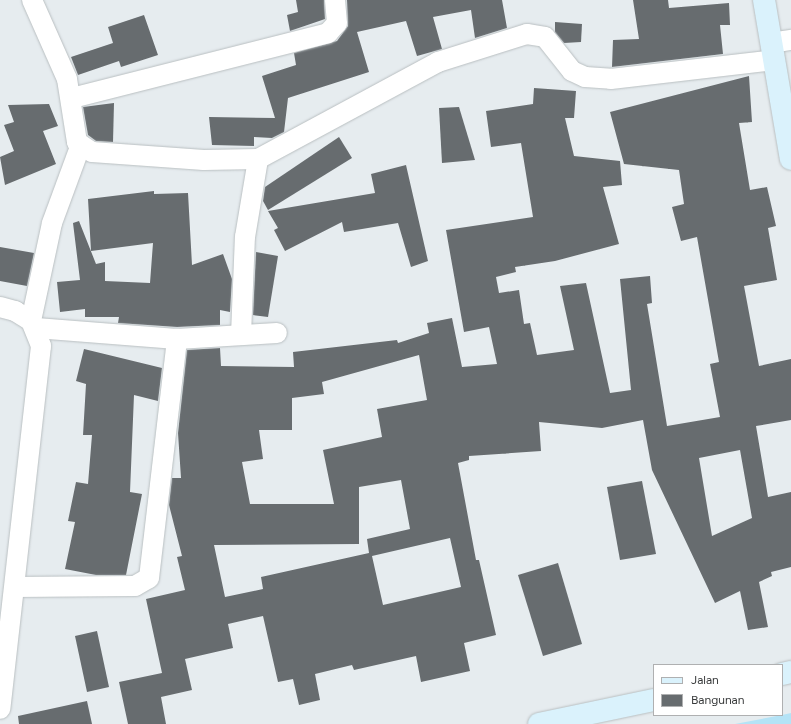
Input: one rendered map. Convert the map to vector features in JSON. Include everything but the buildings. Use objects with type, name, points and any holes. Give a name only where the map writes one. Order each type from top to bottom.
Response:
[{"type":"main road","points":[[764,0],[779,48],[791,159]]},
{"type":"main road","points":[[539,724],[653,700]]},
{"type":"street","points":[[0,710],[40,367],[41,346],[34,325],[52,223],[80,147],[72,98],[61,59],[32,0]]},
{"type":"street","points":[[72,98],[328,33],[337,23],[335,0]]},
{"type":"street","points":[[80,147],[92,152],[204,160],[258,159],[438,62],[527,34],[545,37],[572,71],[586,77],[610,79],[779,48]]},
{"type":"street","points":[[241,336],[245,237],[258,159]]},
{"type":"street","points":[[0,308],[14,310],[34,325],[177,339],[277,333]]},
{"type":"street","points":[[15,588],[135,586],[149,578],[177,339]]},
{"type":"shaded area","points":[[791,713],[791,724],[735,724],[783,716]]}]
